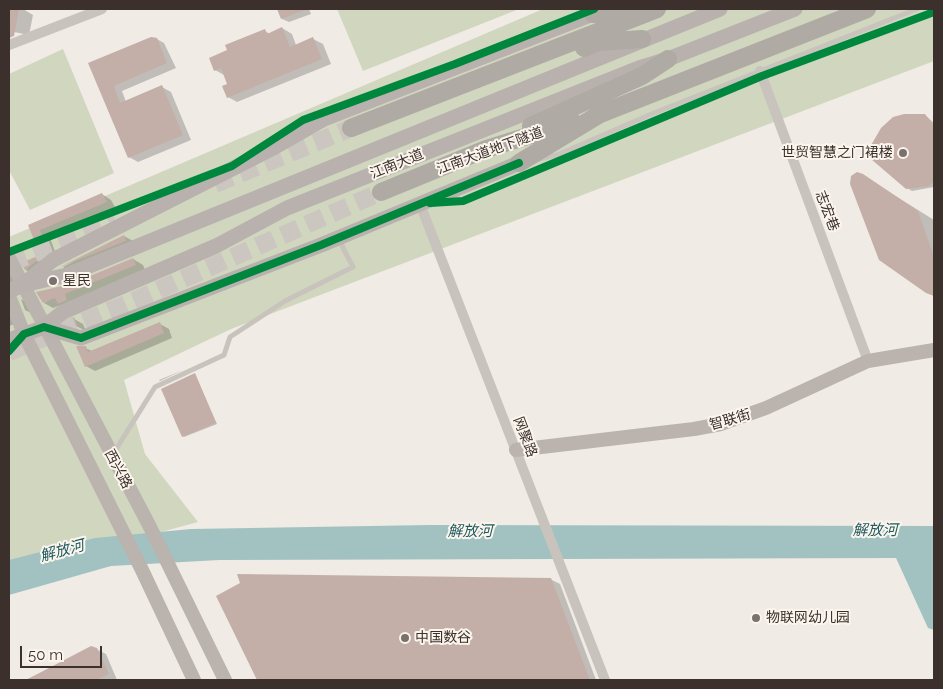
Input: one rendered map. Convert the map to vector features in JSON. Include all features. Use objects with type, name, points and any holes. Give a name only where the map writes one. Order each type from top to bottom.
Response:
[{"type":"highway","points":[[600,11],[647,9]]},
{"type":"highway","points":[[642,40],[598,42],[354,133],[657,9]]},
{"type":"highway","points":[[519,163],[600,114],[867,9]]},
{"type":"highway","points":[[486,149],[510,135],[642,76],[668,59]]},
{"type":"highway","name":"江南大道地下隧道","points":[[381,192],[486,149],[600,114]]},
{"type":"main road","name":"江南大道","points":[[9,291],[23,285],[76,271],[720,9]]},
{"type":"main road","name":"江南大道","points":[[9,340],[44,326],[63,312],[216,246],[287,208],[638,68],[668,59],[795,9]]},
{"type":"main road","points":[[23,285],[53,260],[275,148],[324,119],[600,11]]},
{"type":"main road","points":[[44,326],[81,338],[338,238],[519,163]]},
{"type":"main road","name":"西兴路","points":[[9,258],[111,456],[150,527],[225,680]]},
{"type":"main road","name":"西兴路","points":[[9,296],[24,334],[142,570],[194,680]]},
{"type":"main road","name":"智联街","points":[[516,450],[694,430],[721,424],[766,408],[868,361],[934,350]]},
{"type":"street","points":[[9,44],[102,9]]},
{"type":"street","name":"志宏巷","points":[[760,71],[868,361]]},
{"type":"street","name":"网聚路","points":[[420,204],[516,450],[538,512],[566,578],[605,680]]},
{"type":"lane","points":[[519,163],[556,155],[654,113],[917,9]]},
{"type":"lane","points":[[111,456],[155,387],[224,355],[230,337],[285,301],[352,267],[338,238]]},
{"type":"green space","points":[[337,9],[519,9],[363,71]]},
{"type":"green space","points":[[543,9],[934,9],[934,61],[231,329],[124,380],[145,454],[198,522],[9,573],[9,237]]},
{"type":"green space","points":[[63,49],[114,173],[30,210],[9,170],[9,74]]},
{"type":"water","name":"解放河","points":[[430,525],[934,526],[934,630],[928,628],[896,558],[219,560],[111,566],[9,595],[9,560],[95,538],[191,529]]},
{"type":"building","points":[[9,9],[19,9],[14,36],[9,38]]},
{"type":"building","points":[[277,9],[307,9],[281,19]]},
{"type":"building","points":[[282,27],[290,47],[313,37],[322,59],[227,98],[222,86],[227,84],[221,68],[214,71],[209,58],[227,50],[225,45],[265,29],[267,34]]},
{"type":"building","points":[[151,37],[157,38],[167,63],[114,86],[120,103],[162,85],[183,135],[128,158],[88,63]]},
{"type":"building","name":"世贸智慧之门裙楼","points":[[904,114],[925,114],[934,126],[934,181],[929,186],[906,189],[871,159],[870,147],[881,128],[893,117]]},
{"type":"building","points":[[857,172],[863,174],[918,211],[934,257],[934,296],[926,293],[879,260],[850,184],[851,176]]},
{"type":"building","points":[[102,193],[107,202],[40,230],[48,252],[25,270],[21,263],[40,255],[28,225]]},
{"type":"building","points":[[124,235],[126,241],[60,267]]},
{"type":"building","points":[[133,258],[136,265],[65,294],[67,300],[58,304],[55,298],[43,303],[36,292],[71,284]]},
{"type":"building","points":[[74,317],[78,327],[66,322]]},
{"type":"building","points":[[160,322],[164,333],[85,367],[76,346],[86,346],[88,352]]},
{"type":"building","points":[[195,373],[216,423],[182,437],[161,389]]},
{"type":"building","name":"中国数谷","points":[[237,574],[551,578],[590,680],[257,680],[216,596],[240,583]]},
{"type":"building","points":[[91,646],[97,648],[109,674],[96,680],[26,680]]},
{"type":"tunnel","points":[[215,184],[351,128]]},
{"type":"tunnel","points":[[9,352],[124,305],[381,192]]},
{"type":"tunnel","points":[[9,263],[116,222]]},
{"type":"cycle path","points":[[9,252],[232,166],[303,120],[455,64],[594,9]]},
{"type":"cycle path","points":[[430,203],[463,201],[762,76],[934,12]]},
{"type":"cycle path","points":[[9,351],[24,334],[44,327],[81,338],[321,245],[519,163]]},
{"type":"place","name":"世贸智慧之门裙楼","points":[[903,153]]},
{"type":"place","name":"星民","points":[[53,281]]},
{"type":"place","name":"物联网幼儿园","points":[[756,618]]},
{"type":"place","name":"中国数谷","points":[[405,638]]}]
